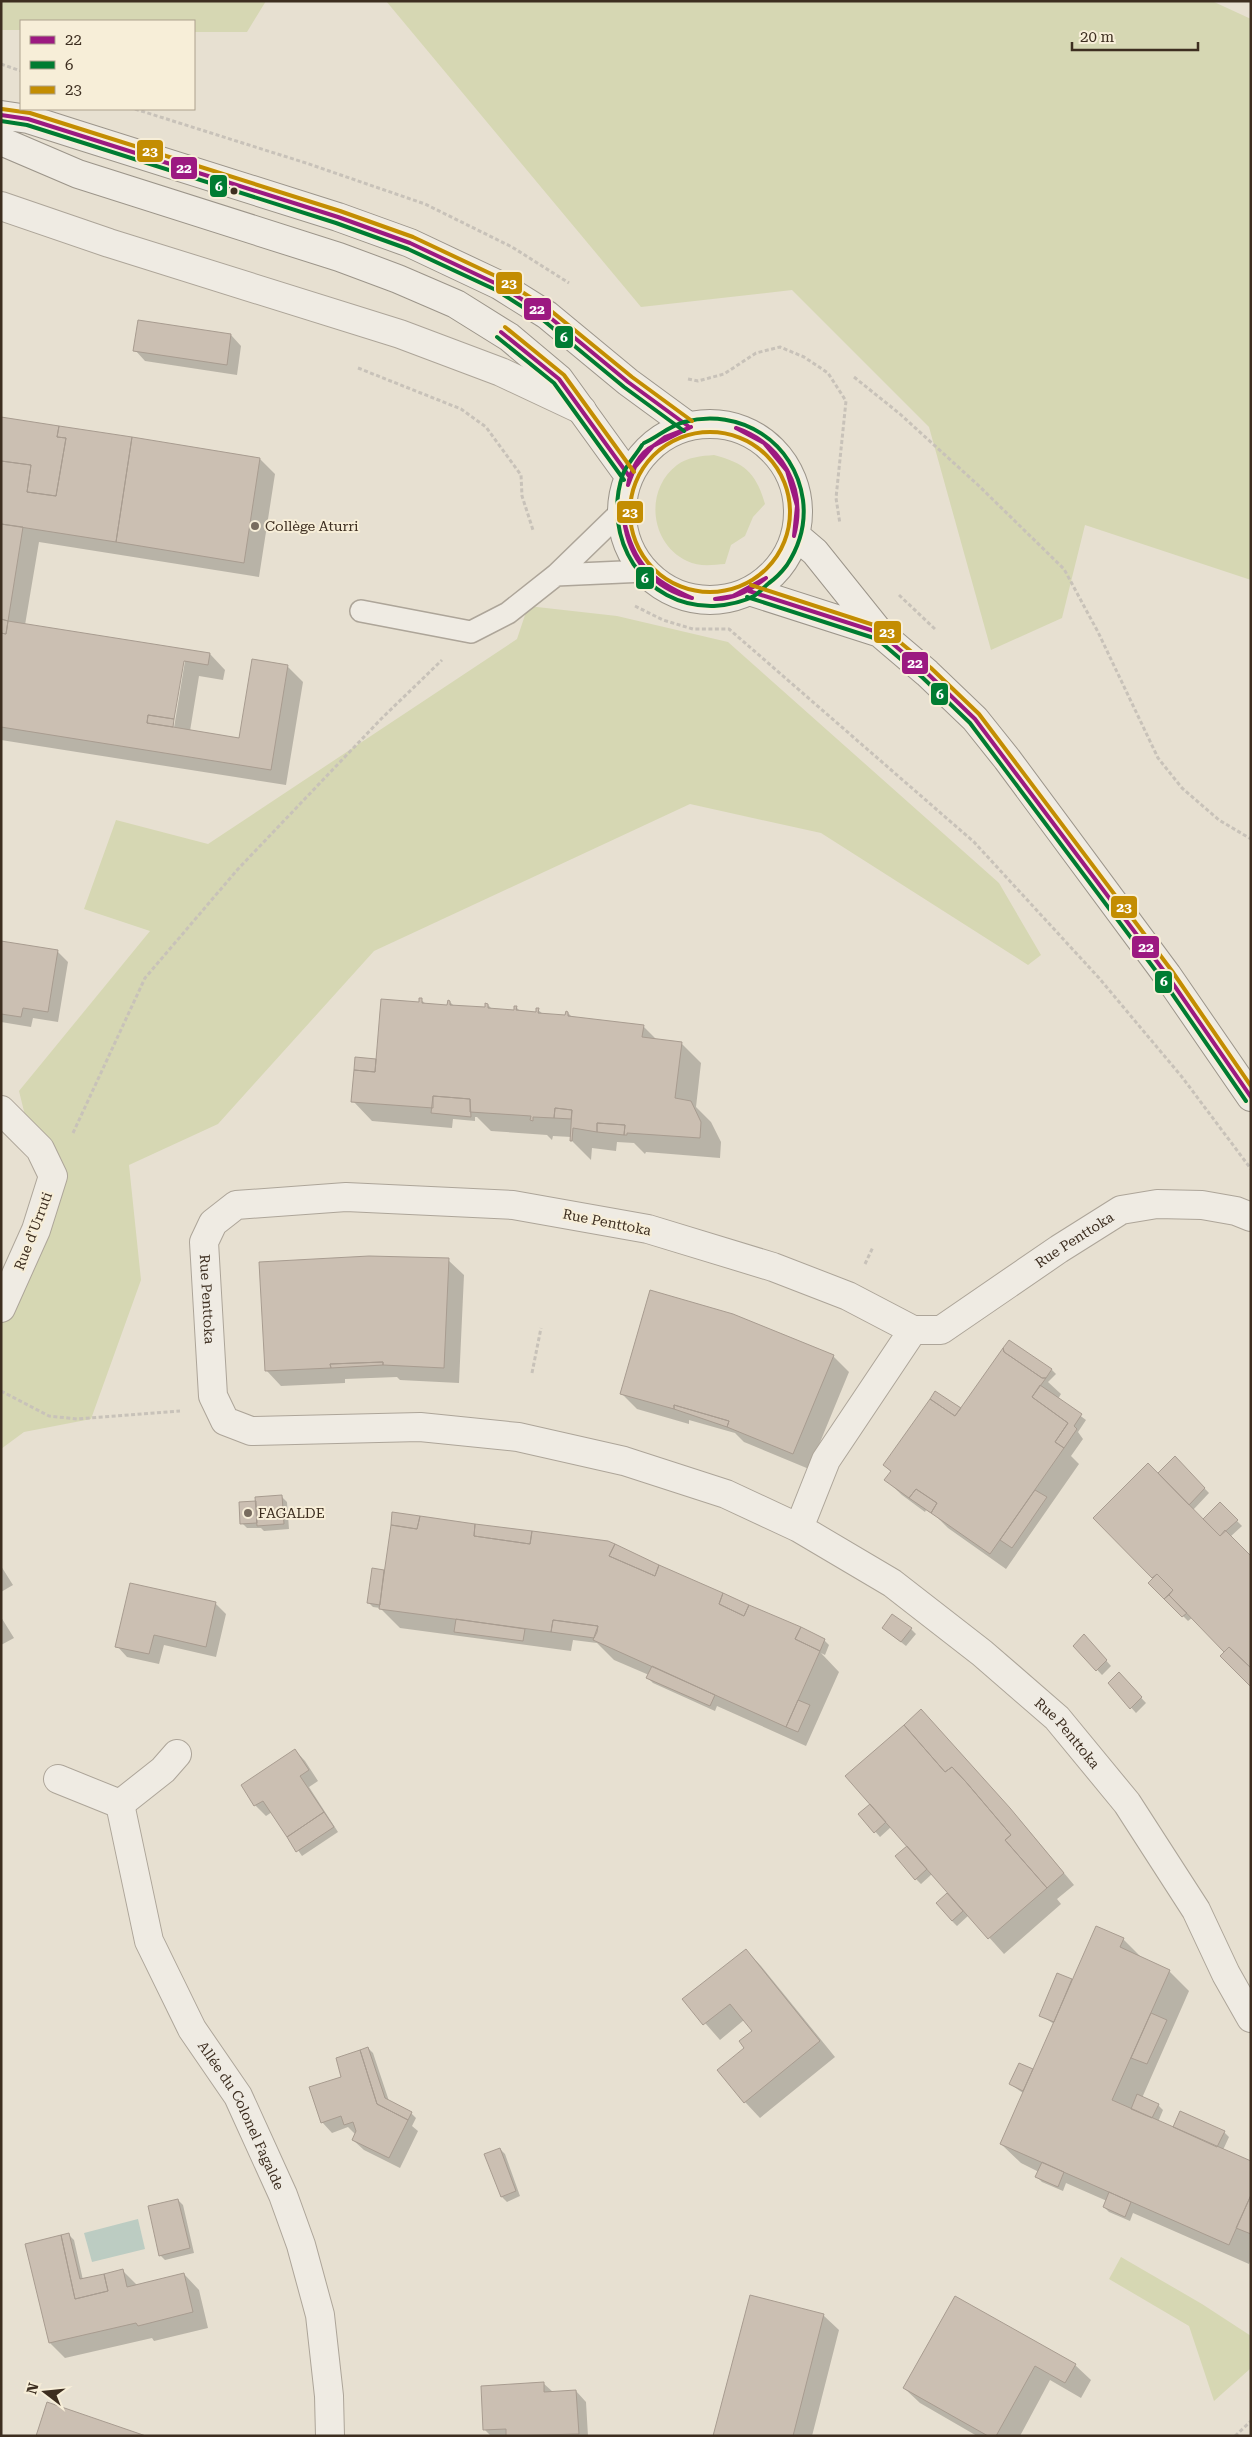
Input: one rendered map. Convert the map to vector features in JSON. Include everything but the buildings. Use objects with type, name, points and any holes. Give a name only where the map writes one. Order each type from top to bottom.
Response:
[{"type":"street","points":[[1,115],[28,119],[338,217],[410,243],[498,285],[547,315],[628,382],[688,426]]},
{"type":"street","points":[[1,141],[78,174],[339,257],[398,279],[456,304],[509,337],[559,379],[630,476]]},
{"type":"street","points":[[1,206],[109,243],[400,334],[500,372],[582,410]]},
{"type":"street","points":[[717,423],[745,430],[770,447],[785,465],[795,487],[798,511],[795,535],[785,557],[769,577],[749,591],[722,600],[694,599],[666,589],[644,571],[629,547],[622,518],[630,476],[647,449],[666,435],[688,426],[717,423]]},
{"type":"street","points":[[795,535],[815,552],[880,633],[927,673],[975,719],[1007,759],[1167,975],[1251,1097]]},
{"type":"street","points":[[749,591],[880,633]]},
{"type":"street","name":"Rue d'Urruti","points":[[1,1110],[40,1149],[53,1176],[36,1230],[1,1308]]},
{"type":"street","name":"Rue Penttoka","points":[[1251,1217],[1236,1211],[1202,1205],[1157,1204],[1121,1210],[1059,1249],[941,1330],[914,1330],[848,1296],[764,1264],[648,1229],[513,1205],[346,1197],[236,1205],[213,1223],[204,1242],[213,1396],[225,1421],[251,1431],[420,1427],[518,1437],[624,1462],[726,1494],[799,1528],[892,1583],[982,1653],[1057,1718],[1127,1803],[1196,1910],[1226,1974],[1251,2018]]},
{"type":"street","points":[[799,1528],[826,1460],[914,1330]]},
{"type":"street","points":[[68,1789],[120,1804],[163,1770],[177,1754]]},
{"type":"street","name":"Allée du Colonel Fagalde","points":[[120,1804],[150,1941],[192,2029],[238,2096],[283,2195],[301,2245],[320,2315],[329,2396],[330,2436]]},
{"type":"lane","points":[[361,611],[471,632],[508,613],[556,575],[623,510]]},
{"type":"lane","points":[[556,575],[644,571]]},
{"type":"path","points":[[1,64],[20,71]]},
{"type":"path","points":[[683,378],[698,381],[724,374],[756,353],[780,347],[804,357],[828,373],[846,401],[836,498],[840,526]]},
{"type":"path","points":[[358,368],[461,409],[486,426],[521,475],[522,496],[533,530]]},
{"type":"path","points":[[854,377],[900,414],[978,485],[1064,569],[1098,632],[1158,758],[1182,788],[1219,820],[1251,838]]},
{"type":"path","points":[[896,592],[938,631]]},
{"type":"path","points":[[627,603],[663,620],[693,629],[729,629],[974,842],[1100,978],[1182,1077],[1251,1169]]},
{"type":"path","points":[[53,1176],[145,978],[238,868],[380,719],[471,632]]},
{"type":"path","points":[[532,1373],[541,1328]]},
{"type":"path","points":[[1,1391],[49,1416],[77,1419],[184,1410]]},
{"type":"path","points":[[1235,2436],[1251,2421]]},
{"type":"green space","points":[[1,1],[266,1],[247,32],[195,32],[195,20],[20,20],[20,30],[1,30]]},
{"type":"green space","points":[[386,1],[1212,1],[1251,19],[1251,580],[1085,525],[1062,618],[991,650],[929,427],[792,290],[641,307]]},
{"type":"green space","points":[[714,455],[734,462],[748,471],[758,484],[765,504],[753,517],[745,536],[731,545],[725,564],[701,565],[687,561],[675,553],[665,542],[659,530],[656,502],[659,488],[666,476],[677,465],[699,456]]},
{"type":"green space","points":[[528,606],[617,616],[728,642],[999,883],[1041,955],[1028,965],[821,833],[690,804],[374,951],[218,1124],[129,1165],[141,1280],[91,1419],[24,1432],[1,1449],[1,1324],[50,1217],[19,1091],[150,931],[84,909],[116,820],[208,844],[517,639]]},
{"type":"green space","points":[[1121,2257],[1202,2304],[1251,2336],[1251,2368],[1214,2401],[1189,2326],[1109,2279]]},
{"type":"shaded area","points":[[138,2219],[145,2249],[92,2262],[84,2233]]},
{"type":"transit line","name":"23","points":[[2,109],[30,113],[340,211],[413,237],[502,279],[550,310],[632,377],[692,421]]},
{"type":"transit line","name":"22","points":[[1,115],[28,119],[338,217],[410,243],[499,285],[547,315],[628,382],[688,426]]},
{"type":"transit line","name":"6","points":[[1,121],[27,125],[336,223],[408,249],[496,290],[543,320],[624,387],[684,431]]},
{"type":"transit line","name":"23","points":[[505,327],[564,375],[634,472]]},
{"type":"transit line","name":"22","points":[[501,332],[559,379],[629,476]]},
{"type":"transit line","name":"6","points":[[497,337],[554,383],[624,480]]},
{"type":"transit line","name":"6","points":[[642,445],[623,474],[618,498],[618,521],[623,544],[634,564],[648,582],[667,595],[689,603],[714,606],[735,603],[750,598],[778,575],[787,565],[799,542],[803,526],[804,509],[798,479],[789,461],[777,446],[761,434],[744,425],[725,420],[705,419],[684,422],[644,443]]},
{"type":"transit line","name":"22","points":[[653,446],[665,437],[691,427]]},
{"type":"transit line","name":"22","points":[[653,446],[691,427]]},
{"type":"transit line","name":"22","points":[[736,428],[752,435],[766,445],[787,470],[797,501],[794,536]]},
{"type":"transit line","name":"22","points":[[736,428],[764,443],[787,471],[797,506],[794,536]]},
{"type":"transit line","name":"23","points":[[702,432],[718,432],[748,441],[767,455],[784,481],[790,504],[790,512],[790,520],[784,543],[767,569],[748,583],[733,589],[718,592],[702,592],[672,583],[648,563],[639,550],[633,535],[630,520],[630,504],[639,474],[659,450],[672,441],[687,435],[702,432]]},
{"type":"transit line","name":"22","points":[[628,485],[636,463],[653,446]]},
{"type":"transit line","name":"22","points":[[628,485],[635,467],[653,446]]},
{"type":"transit line","name":"22","points":[[624,520],[633,548],[646,569],[666,585],[692,598]]},
{"type":"transit line","name":"22","points":[[624,520],[631,547],[645,570],[666,587],[678,594],[692,598]]},
{"type":"transit line","name":"22","points":[[715,599],[729,598],[742,593],[766,578]]},
{"type":"transit line","name":"22","points":[[715,599],[733,596],[766,578]]},
{"type":"transit line","name":"23","points":[[751,585],[883,628],[931,668],[979,714],[1172,971],[1251,1086]]},
{"type":"transit line","name":"22","points":[[749,591],[880,633],[927,673],[975,719],[1167,975],[1251,1097]]},
{"type":"transit line","name":"6","points":[[747,597],[877,639],[923,678],[970,723],[1162,979],[1246,1101]]},
{"type":"place","name":"Collège Aturri","points":[[255,526]]},
{"type":"place","name":"FAGALDE","points":[[248,1513]]}]
